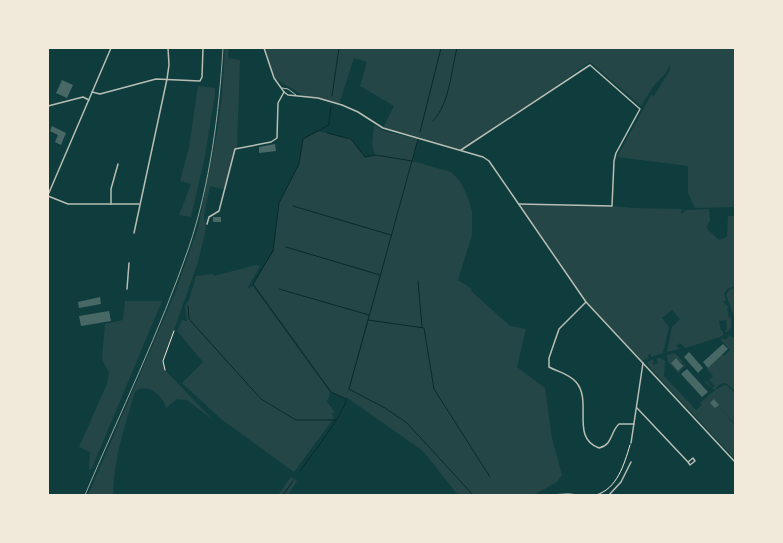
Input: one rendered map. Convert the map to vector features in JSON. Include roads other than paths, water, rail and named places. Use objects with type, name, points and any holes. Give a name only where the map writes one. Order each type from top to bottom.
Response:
[{"type":"street","points":[[111,48],[48,196],[68,204],[139,204]]},
{"type":"street","points":[[134,233],[167,79],[169,65],[168,48]]},
{"type":"street","points":[[92,92],[100,94],[156,79],[201,80],[204,48]]},
{"type":"street","points":[[264,48],[271,72],[284,92],[297,96],[318,98],[342,105],[358,112],[383,128],[483,156],[489,161],[586,302],[735,462]]},
{"type":"street","points":[[461,150],[590,64],[640,109],[616,153],[614,161],[612,206],[518,204]]},
{"type":"street","points":[[207,224],[209,217],[219,211],[235,149],[271,142],[277,138],[278,103],[284,92]]},
{"type":"street","points":[[48,106],[83,97],[89,100]]},
{"type":"street","points":[[111,204],[111,189],[118,164]]},
{"type":"street","points":[[127,289],[129,263]]},
{"type":"street","points":[[586,302],[566,320],[559,329],[549,358],[549,367],[569,375],[577,382],[583,399],[585,436],[594,446],[599,448],[608,445],[614,429],[620,424],[634,424]]},
{"type":"street","points":[[631,443],[643,363]]},
{"type":"street","points":[[637,408],[688,462]]},
{"type":"street","points":[[609,495],[621,482],[631,462]]},
{"type":"lane","points":[[280,87],[288,89],[297,96]]},
{"type":"waterway","points":[[332,96],[339,48]]},
{"type":"waterway","points":[[420,132],[441,48]]},
{"type":"waterway","points":[[433,121],[439,114],[446,96],[457,48]]},
{"type":"waterway","points":[[300,471],[334,423],[345,404],[346,399],[331,392],[253,284],[273,251],[279,203],[299,164],[303,139],[329,125],[331,106]]},
{"type":"waterway","points":[[327,133],[351,139],[365,157],[376,155],[412,161]]},
{"type":"waterway","points":[[418,139],[349,389],[385,408],[407,423],[473,495]]},
{"type":"waterway","points":[[293,206],[391,235]]},
{"type":"waterway","points":[[286,247],[380,275]]},
{"type":"waterway","points":[[418,281],[422,327]]},
{"type":"waterway","points":[[279,289],[369,315]]},
{"type":"waterway","points":[[188,306],[189,319],[261,399],[296,420],[336,420]]},
{"type":"waterway","points":[[368,320],[424,328],[434,389],[490,477]]},
{"type":"waterway","points":[[283,495],[293,481]]},
{"type":"railway","points":[[85,495],[153,341],[189,247],[203,199],[208,174],[219,98],[223,48]]}]
